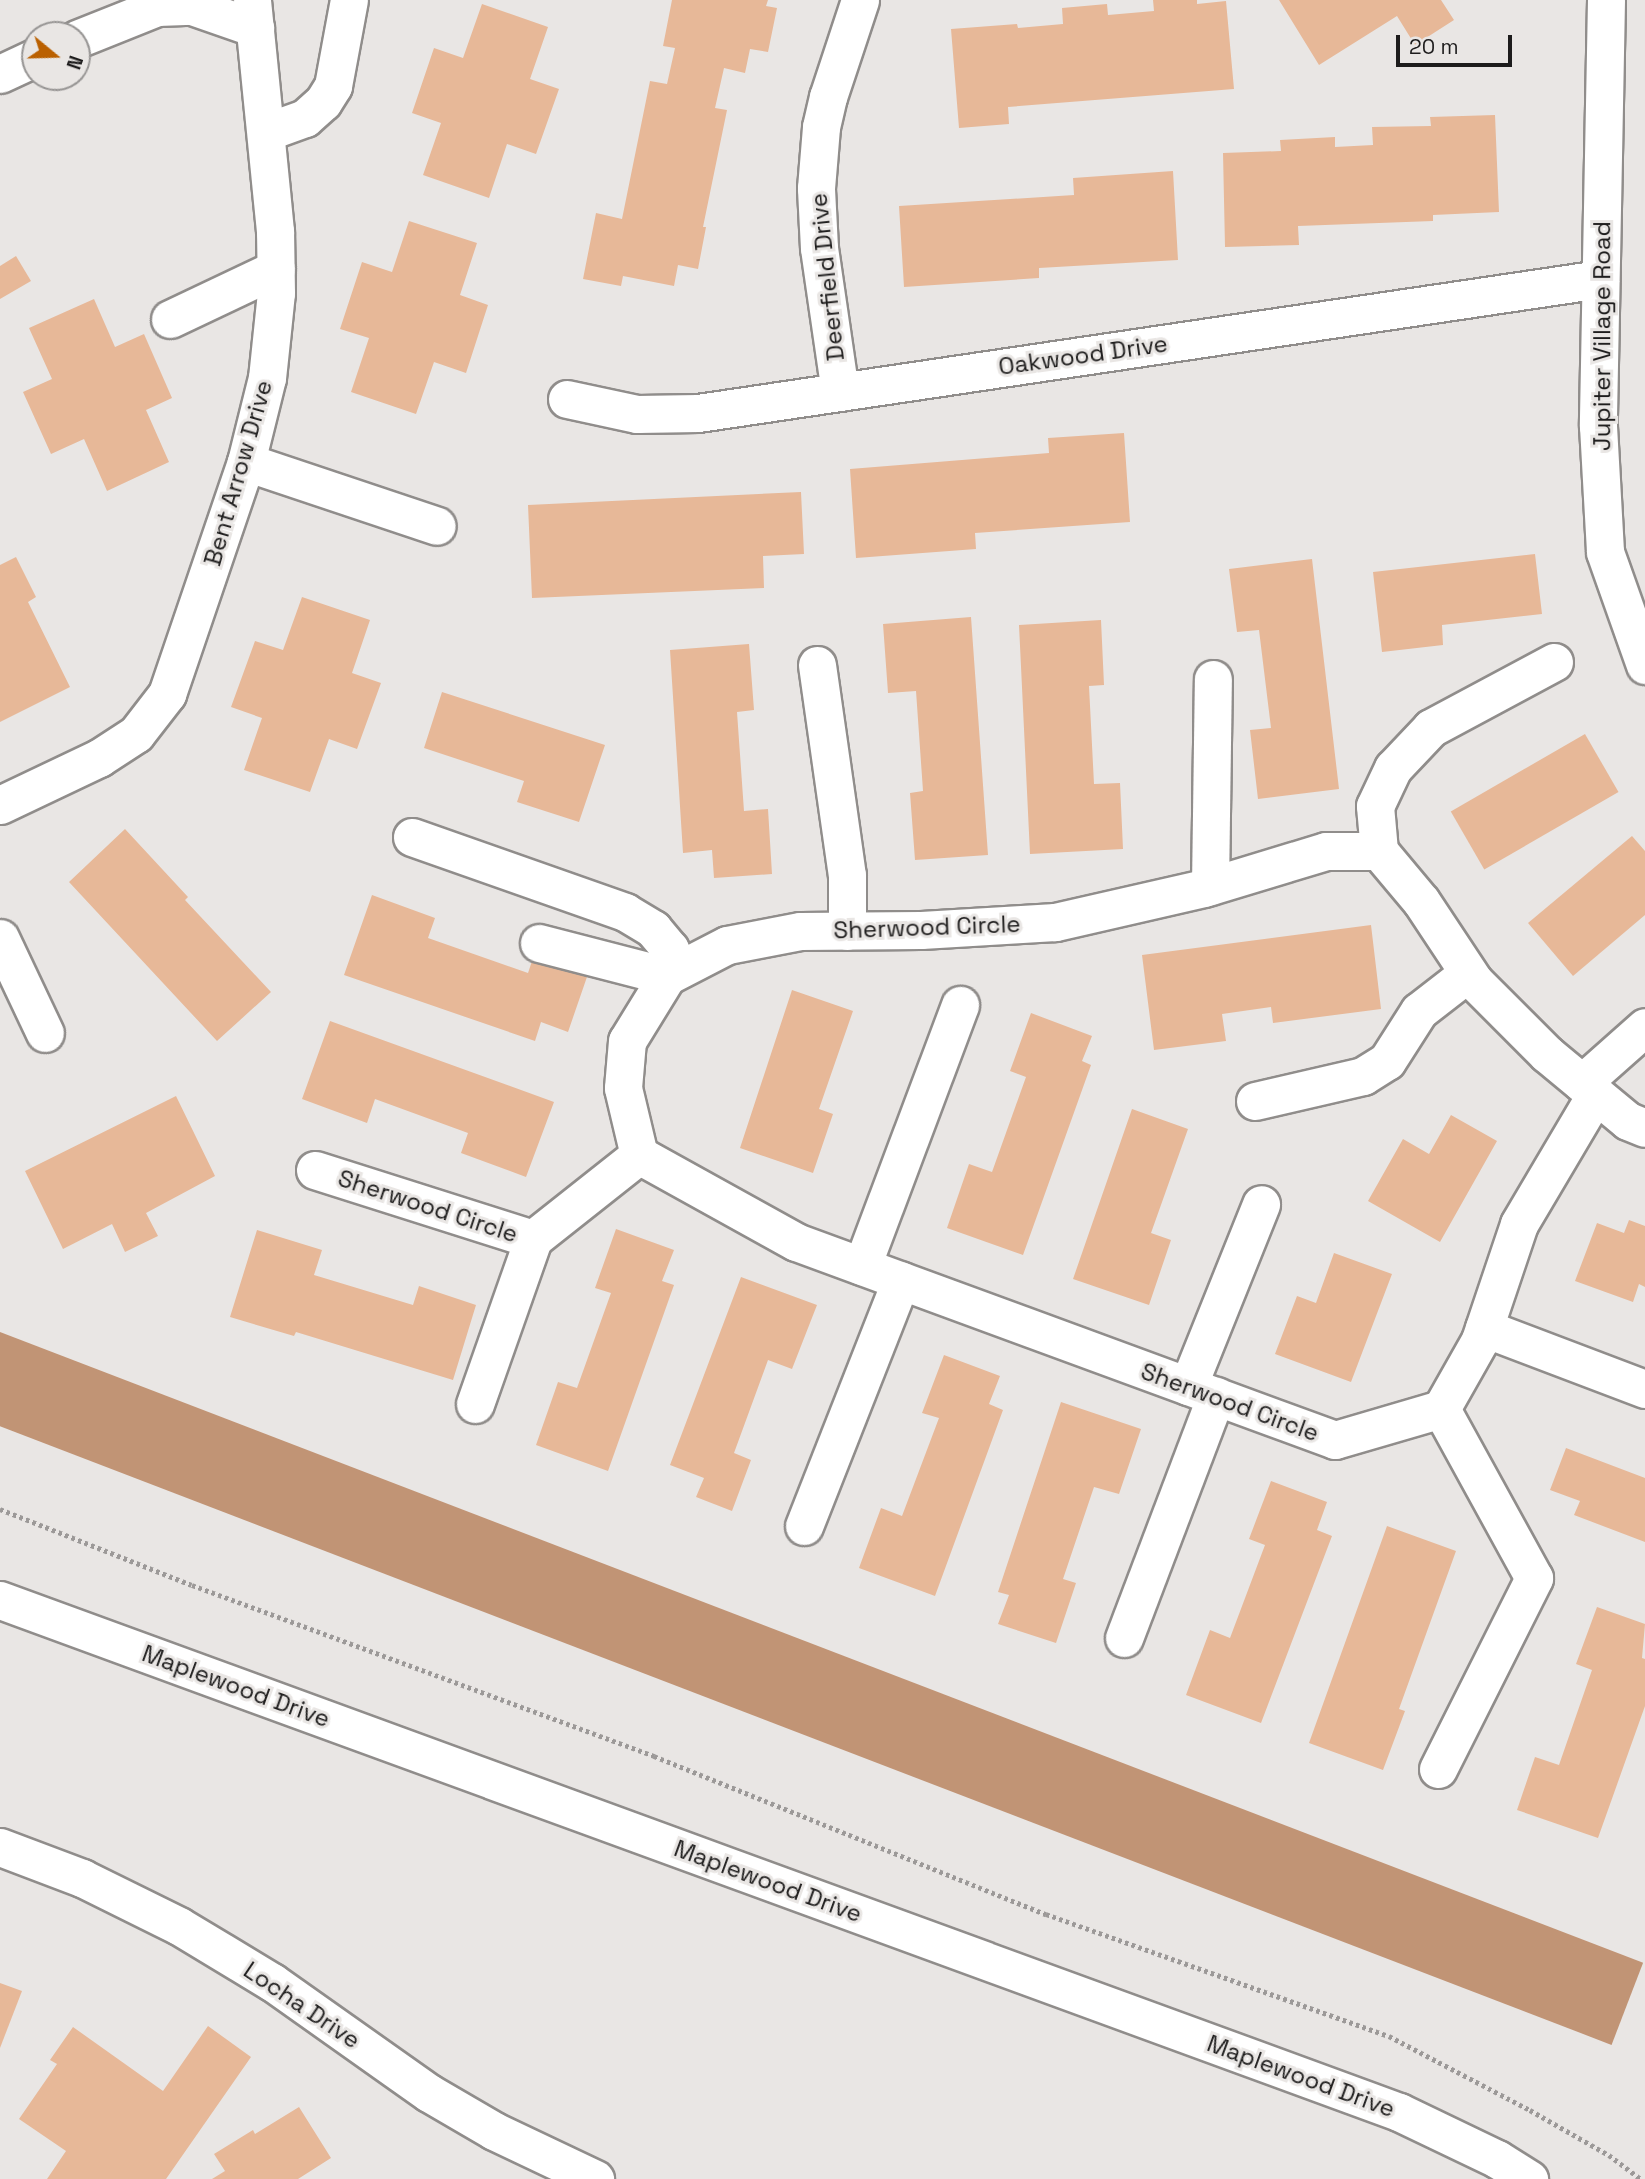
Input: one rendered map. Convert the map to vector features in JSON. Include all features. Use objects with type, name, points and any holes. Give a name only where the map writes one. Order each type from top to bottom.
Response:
[{"type":"street","points":[[266,132],[305,118],[323,102],[333,86],[349,0]]},
{"type":"street","name":"Deerfield Drive","points":[[840,391],[819,248],[816,188],[821,127],[828,97],[860,0]]},
{"type":"street","name":"Jupiter Village Road","points":[[1606,0],[1598,426],[1605,552],[1645,665]]},
{"type":"street","points":[[91,32],[126,16],[157,7],[192,6],[254,14]]},
{"type":"street","name":"Bent Arrow Drive","points":[[0,805],[99,758],[127,740],[136,734],[167,694],[246,462],[267,379],[276,269],[275,231],[254,14]]},
{"type":"street","points":[[0,74],[21,64]]},
{"type":"street","points":[[170,319],[276,269]]},
{"type":"street","name":"Oakwood Drive","points":[[567,399],[607,410],[667,415],[1600,279]]},
{"type":"street","points":[[246,462],[437,526]]},
{"type":"street","points":[[1554,662],[1431,728],[1393,768],[1375,806],[1379,851],[1421,901],[1468,973],[1547,1054],[1628,1121],[1645,1128]]},
{"type":"street","points":[[817,665],[847,875],[847,931]]},
{"type":"street","points":[[1210,886],[1213,679]]},
{"type":"street","points":[[412,837],[625,912],[653,929],[670,949],[673,972],[627,1041],[623,1088],[639,1155]]},
{"type":"street","name":"Sherwood Circle","points":[[673,972],[727,945],[800,931],[921,930],[1055,922],[1210,886],[1326,851],[1379,851]]},
{"type":"street","points":[[0,939],[45,1033]]},
{"type":"street","points":[[539,943],[673,972]]},
{"type":"street","points":[[1255,1101],[1363,1076],[1387,1061],[1419,1011],[1468,973]]},
{"type":"street","points":[[862,1266],[960,1005]]},
{"type":"street","points":[[1438,1769],[1534,1577],[1441,1409],[1484,1328],[1519,1224],[1589,1089],[1645,1027]]},
{"type":"street","name":"Sherwood Circle","points":[[315,1170],[533,1239],[639,1155],[796,1242],[1335,1440],[1441,1409]]},
{"type":"street","points":[[1124,1638],[1261,1204]]},
{"type":"street","points":[[475,1404],[533,1239]]},
{"type":"street","points":[[804,1526],[901,1280]]},
{"type":"street","points":[[1484,1328],[1645,1389]]},
{"type":"street","name":"Maplewood Drive","points":[[0,1600],[1399,2112],[1497,2159],[1529,2179]]},
{"type":"street","name":"Locha Drive","points":[[0,1846],[82,1878],[179,1926],[272,1982],[429,2093],[494,2131],[595,2179]]},
{"type":"path","points":[[0,1509],[192,1586],[654,1756],[1046,1914],[1389,2036],[1530,2110],[1609,2155],[1641,2179]]},
{"type":"shaded area","points":[[0,1332],[1643,1963],[1612,2045],[0,1426]]},
{"type":"building","points":[[672,0],[768,0],[766,6],[777,8],[768,52],[750,49],[745,73],[724,68],[715,108],[727,110],[703,227],[706,227],[698,269],[678,265],[674,286],[623,276],[621,286],[583,279],[596,213],[622,219],[650,81],[667,84],[675,48],[663,46]]},
{"type":"building","points":[[1153,0],[1197,0],[1197,4],[1226,1],[1234,89],[1008,107],[1009,124],[959,128],[951,29],[1063,24],[1062,8],[1107,4],[1108,15],[1154,11]]},
{"type":"building","points":[[1279,0],[1441,0],[1454,20],[1415,45],[1397,16],[1319,65]]},
{"type":"building","points":[[482,4],[548,27],[530,79],[559,89],[536,154],[507,144],[489,198],[423,175],[441,123],[412,113],[434,48],[463,58]]},
{"type":"building","points":[[1495,115],[1499,212],[1433,215],[1433,221],[1298,226],[1299,245],[1225,247],[1223,153],[1281,151],[1280,140],[1335,137],[1335,147],[1373,145],[1372,127],[1431,126],[1430,117]]},
{"type":"building","points":[[1173,171],[1178,260],[1039,268],[1039,278],[904,287],[899,206],[1074,195],[1073,178]]},
{"type":"building","points":[[409,221],[477,243],[460,295],[488,305],[466,373],[434,362],[416,414],[351,392],[369,338],[340,329],[362,262],[392,272]]},
{"type":"building","points":[[16,256],[31,281],[0,299],[0,266]]},
{"type":"building","points":[[94,299],[115,347],[144,334],[172,398],[146,410],[169,462],[107,491],[84,439],[51,454],[23,392],[52,379],[29,328]]},
{"type":"building","points":[[1124,433],[1130,522],[975,533],[976,549],[856,558],[850,469],[1049,453],[1048,438]]},
{"type":"building","points":[[801,492],[804,554],[763,556],[764,588],[532,598],[528,505]]},
{"type":"building","points":[[1535,554],[1542,614],[1442,625],[1443,645],[1382,652],[1373,572]]},
{"type":"building","points":[[16,557],[36,597],[28,602],[70,687],[0,722],[0,565]]},
{"type":"building","points":[[1312,559],[1339,789],[1258,799],[1250,730],[1271,728],[1259,630],[1237,632],[1229,569]]},
{"type":"building","points":[[302,597],[370,620],[352,673],[381,683],[357,749],[329,739],[310,792],[244,770],[262,718],[231,707],[255,641],[283,650]]},
{"type":"building","points":[[971,617],[988,855],[915,860],[910,793],[923,791],[916,691],[888,693],[883,624]]},
{"type":"building","points":[[1101,620],[1104,685],[1089,686],[1094,784],[1120,783],[1123,849],[1030,854],[1019,625]]},
{"type":"building","points":[[749,644],[754,710],[737,712],[744,811],[768,809],[772,874],[714,878],[712,850],[683,853],[670,650]]},
{"type":"building","points":[[442,692],[605,745],[579,822],[517,802],[524,781],[424,748]]},
{"type":"building","points":[[1585,734],[1618,792],[1484,870],[1451,812]]},
{"type":"building","points":[[125,829],[188,897],[185,900],[271,992],[217,1041],[69,882]]},
{"type":"building","points":[[1632,836],[1645,851],[1645,915],[1573,976],[1528,923]]},
{"type":"building","points":[[372,895],[435,918],[428,938],[528,973],[534,955],[588,974],[568,1032],[541,1022],[535,1041],[344,975]]},
{"type":"building","points":[[1371,925],[1381,1009],[1273,1023],[1271,1007],[1222,1014],[1226,1041],[1154,1050],[1142,955]]},
{"type":"building","points":[[792,990],[853,1011],[819,1109],[833,1114],[813,1173],[740,1148]]},
{"type":"building","points":[[1031,1013],[1092,1036],[1082,1061],[1091,1065],[1023,1255],[947,1228],[969,1164],[992,1172],[1026,1077],[1010,1071]]},
{"type":"building","points":[[330,1021],[554,1102],[526,1177],[461,1153],[468,1133],[375,1099],[367,1123],[302,1099]]},
{"type":"building","points":[[176,1096],[215,1176],[146,1213],[158,1236],[125,1252],[112,1224],[63,1249],[25,1171]]},
{"type":"building","points":[[1132,1109],[1188,1129],[1151,1233],[1171,1240],[1149,1305],[1073,1279]]},
{"type":"building","points":[[1451,1115],[1497,1141],[1440,1242],[1368,1201],[1403,1139],[1429,1154]]},
{"type":"building","points":[[1629,1220],[1645,1226],[1645,1287],[1639,1284],[1633,1302],[1575,1281],[1597,1223],[1624,1233]]},
{"type":"building","points":[[616,1229],[674,1250],[662,1281],[674,1285],[608,1471],[536,1445],[558,1382],[577,1388],[611,1293],[595,1288]]},
{"type":"building","points":[[257,1230],[322,1250],[314,1275],[413,1305],[419,1286],[476,1305],[453,1380],[296,1332],[294,1336],[230,1317]]},
{"type":"building","points":[[1334,1253],[1392,1274],[1351,1382],[1275,1354],[1297,1296],[1316,1303]]},
{"type":"building","points":[[741,1277],[817,1305],[792,1369],[768,1360],[734,1453],[751,1460],[732,1511],[696,1497],[704,1478],[670,1465]]},
{"type":"building","points":[[944,1355],[1000,1376],[989,1404],[1003,1410],[935,1596],[859,1568],[881,1508],[902,1516],[939,1418],[922,1413]]},
{"type":"building","points":[[1061,1402],[1141,1429],[1119,1494],[1094,1487],[1063,1579],[1076,1583],[1056,1643],[998,1624],[1009,1595],[998,1592]]},
{"type":"building","points":[[1566,1448],[1645,1478],[1645,1542],[1574,1515],[1580,1501],[1550,1490]]},
{"type":"building","points":[[1271,1481],[1327,1502],[1317,1530],[1332,1536],[1261,1723],[1186,1695],[1210,1630],[1230,1638],[1265,1545],[1249,1539]]},
{"type":"building","points":[[1387,1526],[1456,1551],[1399,1709],[1405,1711],[1383,1770],[1309,1743]]},
{"type":"building","points":[[1597,1607],[1645,1624],[1642,1658],[1645,1659],[1645,1706],[1598,1838],[1517,1810],[1535,1757],[1559,1765],[1592,1670],[1576,1664]]},
{"type":"building","points":[[0,1983],[22,1991],[0,2048]]},
{"type":"building","points":[[208,2026],[251,2057],[166,2179],[47,2179],[66,2151],[19,2119],[57,2064],[50,2060],[73,2027],[163,2091]]},
{"type":"building","points":[[299,2107],[331,2158],[298,2179],[212,2179],[225,2171],[214,2154],[253,2130],[255,2134]]}]
